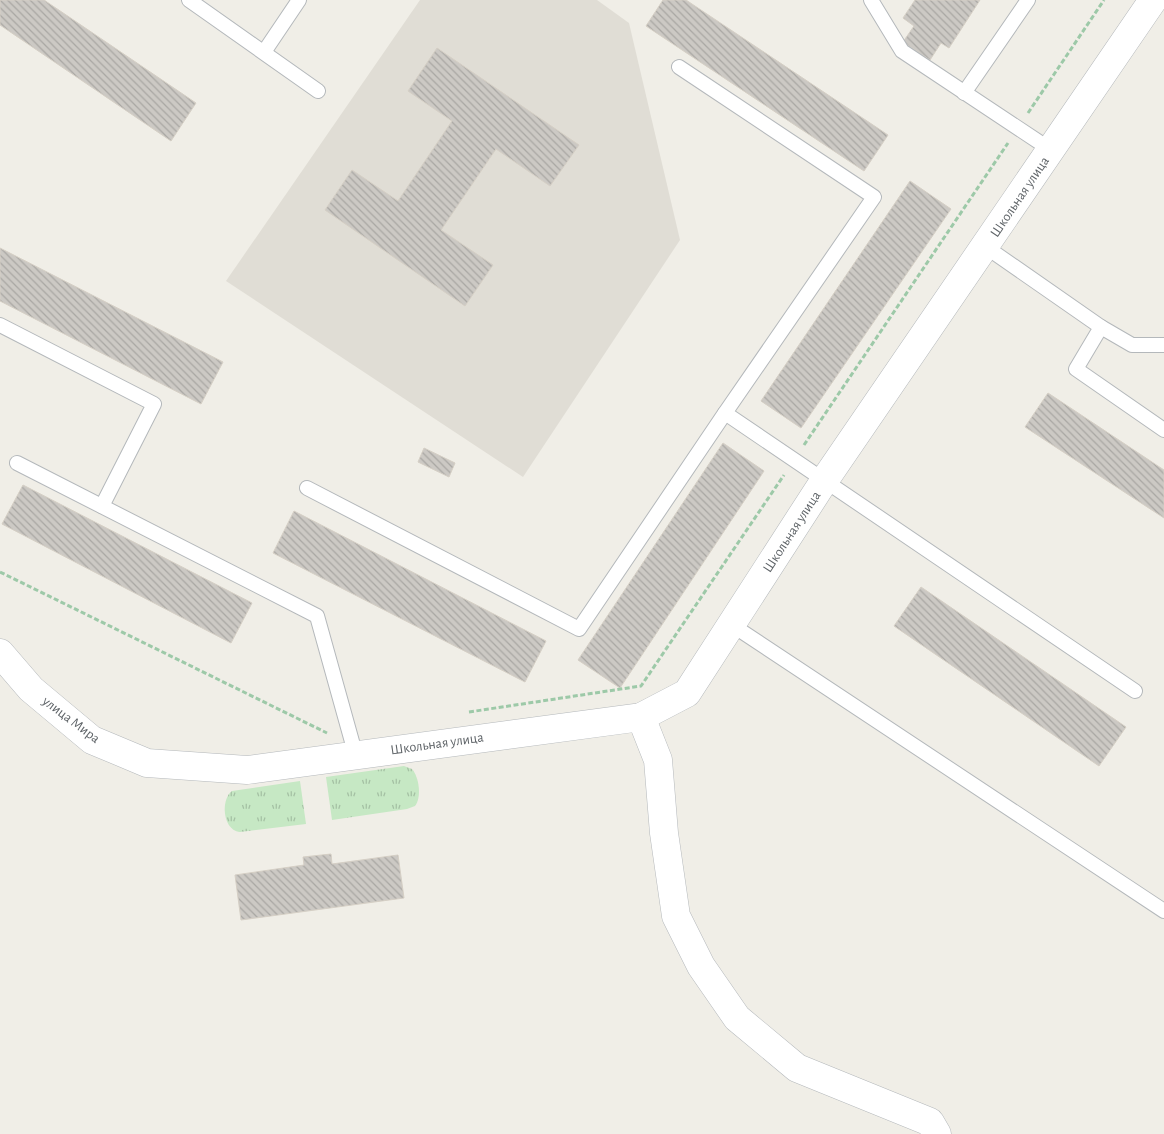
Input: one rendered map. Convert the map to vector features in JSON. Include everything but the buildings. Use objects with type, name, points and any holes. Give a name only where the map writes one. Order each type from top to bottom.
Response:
[{"type":"street","name":"Школьная улица","points":[[247,770],[641,717],[687,693],[824,481],[986,247],[1153,0]]},
{"type":"street","name":"улица Мира","points":[[0,653],[31,689],[92,740],[147,762],[247,770]]},
{"type":"street","points":[[641,717],[658,760],[664,833],[676,916],[701,966],[737,1018],[797,1068],[930,1122],[937,1134]]},
{"type":"lane","points":[[189,0],[318,90]]},
{"type":"lane","points":[[264,52],[299,0]]},
{"type":"lane","points":[[870,0],[902,51],[1052,150]]},
{"type":"lane","points":[[964,93],[1028,0]]},
{"type":"lane","points":[[307,488],[579,629],[874,197],[679,67]]},
{"type":"lane","points":[[986,247],[1101,327],[1132,345],[1164,346]]},
{"type":"lane","points":[[0,325],[154,404],[102,506]]},
{"type":"lane","points":[[1101,327],[1076,369],[1164,430]]},
{"type":"lane","points":[[725,413],[1135,692]]},
{"type":"lane","points":[[17,463],[317,616],[356,756]]},
{"type":"lane","points":[[732,626],[1164,911]]},
{"type":"path","points":[[466,712],[641,686],[1104,0]]},
{"type":"path","points":[[0,572],[327,733],[349,730]]},
{"type":"shaded area","points":[[420,0],[597,0],[629,23],[680,240],[523,477],[226,281]]},
{"type":"green space","points":[[404,766],[412,769],[418,782],[419,792],[415,806],[407,809],[332,820],[326,777]]},
{"type":"green space","points":[[300,781],[306,824],[240,832],[234,830],[227,821],[225,814],[226,801],[232,791]]}]
